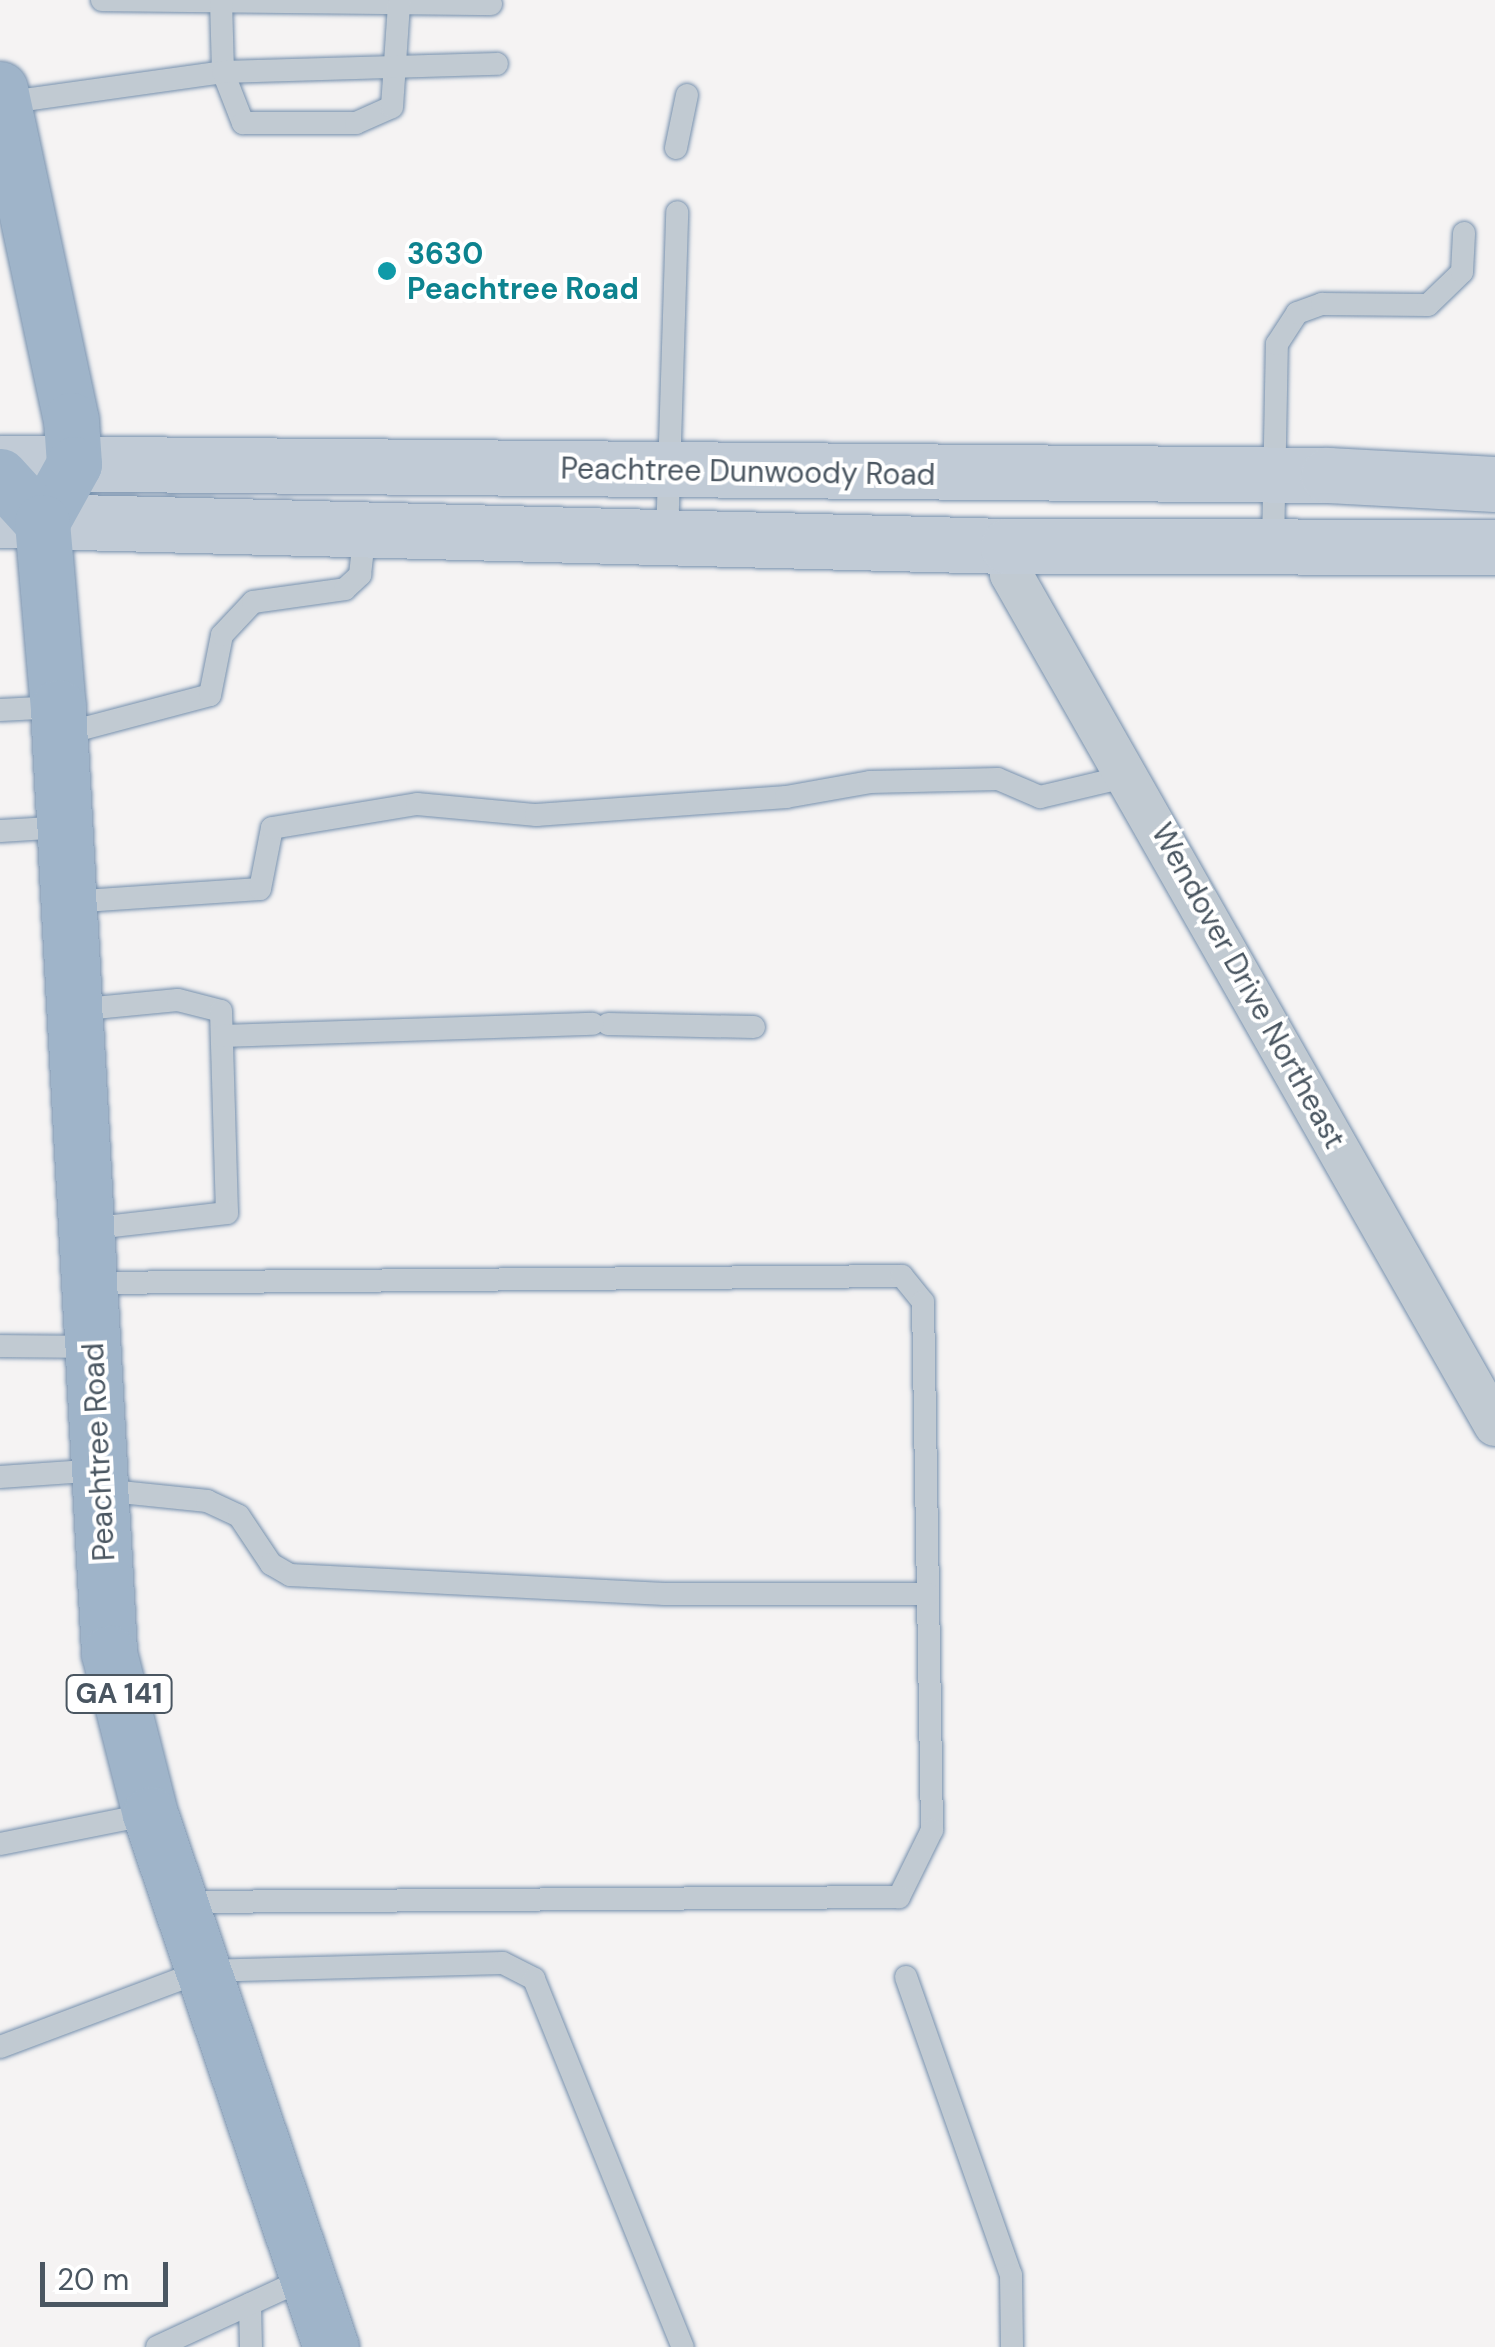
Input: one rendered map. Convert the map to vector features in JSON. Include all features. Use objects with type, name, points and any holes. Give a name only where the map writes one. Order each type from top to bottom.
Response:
[{"type":"highway","points":[[0,476],[21,521],[74,464],[71,420],[2,96]]},
{"type":"highway","name":"Peachtree Road","points":[[21,521],[58,722],[109,1652],[150,1814],[304,2280],[332,2347]]},
{"type":"main road","name":"Peachtree Dunwoody Road","points":[[0,463],[1275,475],[1495,484]]},
{"type":"main road","points":[[21,521],[1008,546],[1495,547]]},
{"type":"street","name":"Wendover Drive Northeast","points":[[1008,546],[1011,574],[1130,776],[1495,1425]]},
{"type":"lane","points":[[102,0],[491,4]]},
{"type":"lane","points":[[221,3],[223,72],[243,123],[356,123],[392,107],[399,4]]},
{"type":"lane","points":[[2,96],[223,72],[497,64]]},
{"type":"lane","points":[[676,148],[688,95]]},
{"type":"lane","points":[[667,539],[677,212]]},
{"type":"lane","points":[[1274,547],[1277,344],[1297,313],[1322,304],[1428,305],[1462,272],[1464,233]]},
{"type":"lane","points":[[0,710],[58,722],[210,695],[222,636],[252,602],[345,589],[360,576],[365,530]]},
{"type":"lane","points":[[67,902],[260,890],[272,828],[416,804],[536,814],[786,797],[870,782],[998,779],[1040,797],[1130,776]]},
{"type":"lane","points":[[0,831],[63,827]]},
{"type":"lane","points":[[74,1010],[178,1000],[221,1012],[227,1213],[86,1229]]},
{"type":"lane","points":[[222,1036],[601,1024],[754,1028]]},
{"type":"lane","points":[[90,1282],[902,1276],[924,1302],[932,1830],[899,1897],[179,1902]]},
{"type":"lane","points":[[0,1346],[94,1347]]},
{"type":"lane","points":[[0,1476],[101,1480],[207,1501],[239,1516],[271,1564],[290,1575],[664,1594],[928,1594]]},
{"type":"lane","points":[[0,1844],[150,1814]]},
{"type":"lane","points":[[0,2047],[202,1971],[503,1963],[534,1979],[683,2347]]},
{"type":"lane","points":[[906,1977],[1011,2275],[1012,2347]]},
{"type":"lane","points":[[157,2347],[304,2280]]},
{"type":"lane","points":[[250,2304],[251,2347]]},
{"type":"place","name":"3630 Peachtree Road","points":[[387,271]]}]
